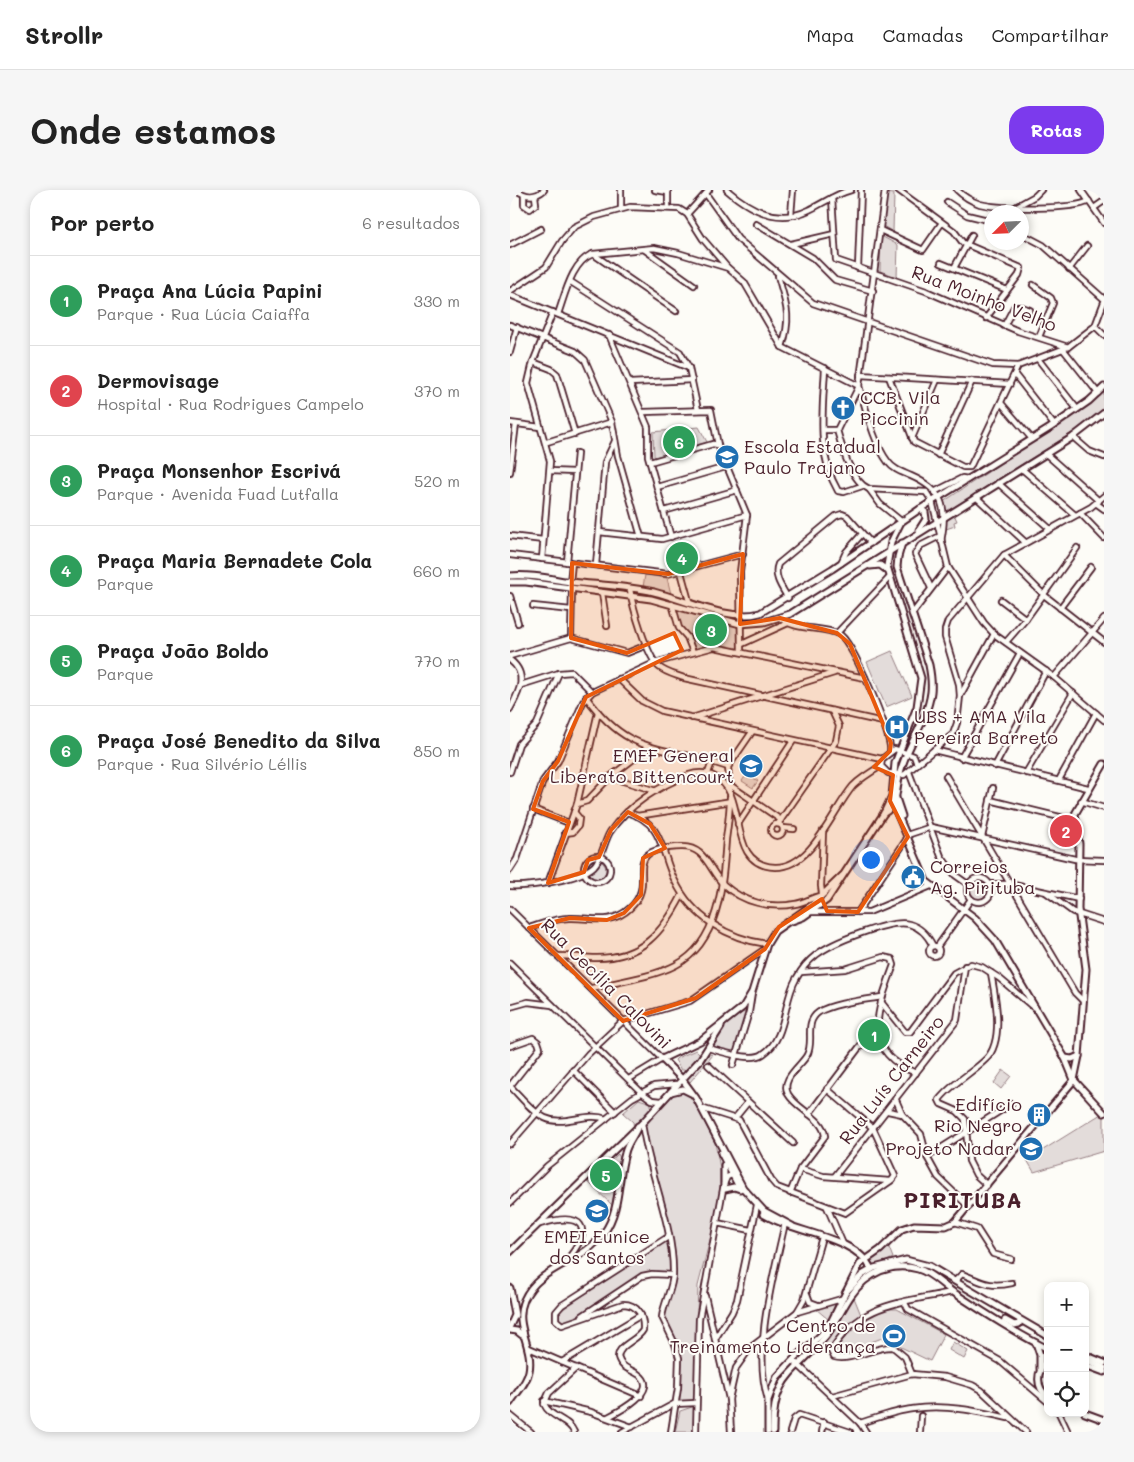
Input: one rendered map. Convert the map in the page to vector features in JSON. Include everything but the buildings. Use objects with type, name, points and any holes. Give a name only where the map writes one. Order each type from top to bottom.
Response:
[{"type":"main road","points":[[510,576],[630,589],[688,601],[727,614],[740,616],[760,613],[788,598],[841,564],[932,501],[938,494],[968,479],[1054,425],[1104,387]]},
{"type":"main road","points":[[510,582],[631,596],[672,604],[740,624],[780,618],[790,614],[1073,437],[1104,413]]},
{"type":"main road","points":[[917,533],[926,519],[925,512],[920,508]]},
{"type":"main road","points":[[901,521],[888,553],[889,574],[921,678],[917,707],[900,750],[896,775],[893,805],[902,822]]},
{"type":"main road","points":[[896,775],[908,753],[928,706],[932,680],[898,567],[898,556],[903,542]]},
{"type":"main road","points":[[867,566],[880,565],[889,574]]},
{"type":"main road","points":[[846,1292],[860,1264],[908,1226],[946,1226],[955,1222],[1074,1080],[1079,1056],[1086,969],[1079,914],[1080,860],[1076,814],[1088,788],[1104,764]]},
{"type":"main road","points":[[786,923],[810,912],[825,902],[893,798]]},
{"type":"main road","points":[[893,798],[922,874],[931,886],[985,928],[999,946],[1065,1058],[1074,1080],[1104,1113]]},
{"type":"main road","points":[[884,813],[893,805]]},
{"type":"main road","points":[[662,1059],[694,1044],[743,1006],[752,992],[766,947],[775,932],[804,910],[842,876]]},
{"type":"main road","points":[[821,894],[825,902]]},
{"type":"main road","points":[[804,910],[810,912]]},
{"type":"main road","points":[[510,1252],[640,1124],[682,1079],[703,1055],[722,1024]]},
{"type":"main road","points":[[694,1044],[702,1048],[703,1055]]},
{"type":"main road","points":[[1065,1058],[1072,1059],[1079,1056]]},
{"type":"main road","points":[[1065,1058],[1076,1072]]},
{"type":"main road","name":"Rua Cecília Calovini","points":[[662,1059],[682,1079],[693,1094],[717,1140]]},
{"type":"main road","points":[[677,1074],[686,1074]]},
{"type":"main road","points":[[668,1093],[681,1089],[693,1094]]},
{"type":"main road","points":[[652,1100],[654,1108]]},
{"type":"main road","points":[[510,1403],[527,1378],[530,1362],[529,1348],[524,1337],[520,1319],[526,1296],[542,1276],[582,1254],[604,1234],[617,1203],[625,1153],[640,1124]]},
{"type":"main road","points":[[717,1140],[724,1162],[740,1189],[756,1206],[785,1223],[843,1244],[855,1251],[871,1269]]},
{"type":"main road","points":[[717,1140],[732,1174]]},
{"type":"main road","points":[[617,1147],[622,1148],[625,1153]]},
{"type":"main road","points":[[724,1162],[724,1188],[734,1187],[740,1189]]},
{"type":"main road","points":[[736,1181],[756,1206]]},
{"type":"main road","points":[[855,1251],[865,1272],[875,1274]]},
{"type":"main road","points":[[768,1432],[768,1400],[773,1384],[792,1360],[821,1335],[846,1292],[865,1272],[871,1269],[895,1261],[913,1261],[929,1266],[1044,1334]]},
{"type":"main road","points":[[772,1432],[773,1412],[778,1391],[797,1364],[828,1334],[853,1292],[875,1274],[893,1267],[911,1268],[927,1273],[952,1292],[1044,1347]]},
{"type":"main road","points":[[510,1288],[515,1315],[510,1326]]},
{"type":"main road","points":[[512,1295],[518,1298],[526,1296]]},
{"type":"main road","points":[[987,1313],[990,1306],[1004,1310]]},
{"type":"main road","points":[[994,1317],[1000,1317],[1014,1325],[1019,1324],[1020,1320]]},
{"type":"main road","points":[[510,1330],[518,1331],[524,1337]]},
{"type":"main road","points":[[1044,1336],[1039,1335],[1035,1339],[1040,1355],[1038,1379],[1044,1393]]},
{"type":"main road","points":[[1089,1357],[1104,1363]]},
{"type":"main road","points":[[1089,1361],[1103,1370]]},
{"type":"main road","points":[[1040,1370],[1044,1366]]},
{"type":"main road","points":[[1089,1367],[1103,1370]]},
{"type":"main road","points":[[1089,1414],[1104,1420]]},
{"type":"street","points":[[516,190],[535,196]]},
{"type":"street","points":[[535,196],[544,190]]},
{"type":"street","points":[[621,190],[621,208]]},
{"type":"street","points":[[655,190],[666,191],[668,207]]},
{"type":"street","points":[[727,190],[761,213],[779,216],[805,212],[850,190]]},
{"type":"street","points":[[791,215],[793,190]]},
{"type":"street","points":[[858,268],[861,190]]},
{"type":"street","points":[[885,190],[869,322],[858,386],[837,430],[862,486],[869,489],[926,492]]},
{"type":"street","points":[[898,190],[954,232],[957,238],[966,244],[1018,266],[1021,270],[986,318]]},
{"type":"street","points":[[957,190],[971,201],[986,205]]},
{"type":"street","points":[[1018,205],[1035,196],[1041,190]]},
{"type":"street","points":[[1081,190],[1104,224]]},
{"type":"street","points":[[687,214],[708,191],[738,239],[777,274],[820,308],[869,322],[993,365],[1018,366],[1066,348],[1098,393]]},
{"type":"street","points":[[526,193],[524,205],[530,209],[536,204],[535,196]]},
{"type":"street","points":[[791,244],[834,234],[832,198]]},
{"type":"street","points":[[1029,206],[1073,206],[1088,201]]},
{"type":"street","points":[[1094,208],[1104,201]]},
{"type":"street","points":[[948,202],[963,212],[984,219]]},
{"type":"street","points":[[510,291],[546,268],[562,241],[574,226],[621,208],[668,207],[679,209],[687,214],[703,239],[728,268],[744,282],[782,347],[858,386],[887,461],[899,471],[927,484],[938,494],[944,516],[941,537]]},
{"type":"street","points":[[756,224],[813,258],[835,280],[873,291]]},
{"type":"street","points":[[880,230],[923,250],[942,224]]},
{"type":"street","points":[[510,245],[541,229]]},
{"type":"street","name":"Rua Moinho Velho","points":[[834,234],[835,257],[840,262],[926,291],[1004,326],[1066,348],[1095,326]]},
{"type":"street","points":[[954,268],[972,235]]},
{"type":"street","points":[[1029,238],[1043,245],[1104,302],[1095,326],[1104,335]]},
{"type":"street","points":[[1069,269],[1087,246]]},
{"type":"street","points":[[542,559],[550,471],[547,442],[540,427],[529,390],[529,377],[543,338],[583,259],[593,254],[644,249],[665,250],[728,268]]},
{"type":"street","points":[[644,249],[694,285]]},
{"type":"street","points":[[593,254],[676,311]]},
{"type":"street","points":[[710,262],[717,261],[718,256]]},
{"type":"street","points":[[941,263],[1008,290]]},
{"type":"street","points":[[777,274],[789,314],[788,328],[782,347]]},
{"type":"street","points":[[571,282],[676,348],[684,356],[689,368],[698,410]]},
{"type":"street","points":[[1033,285],[1051,298],[1053,303],[1039,337]]},
{"type":"street","points":[[510,295],[689,368]]},
{"type":"street","points":[[1004,326],[1014,308],[1022,307],[1030,310]]},
{"type":"street","points":[[510,325],[575,351],[585,360],[612,422],[640,538]]},
{"type":"street","points":[[510,352],[517,327]]},
{"type":"street","points":[[608,335],[648,427],[650,462],[671,537]]},
{"type":"street","points":[[1038,359],[1077,409]]},
{"type":"street","points":[[533,362],[551,368],[557,374],[575,434]]},
{"type":"street","points":[[889,377],[912,438],[918,446],[938,456],[970,467],[1018,366]]},
{"type":"street","points":[[826,368],[823,430],[824,452],[838,491],[844,492],[862,486]]},
{"type":"street","points":[[860,374],[1010,384]]},
{"type":"street","points":[[1014,375],[1054,425]]},
{"type":"street","points":[[630,383],[692,380]]},
{"type":"street","points":[[912,438],[938,380]]},
{"type":"street","points":[[938,456],[972,381]]},
{"type":"street","points":[[1001,403],[1032,439]]},
{"type":"street","points":[[643,412],[711,410],[718,445],[747,515],[742,554],[741,652]]},
{"type":"street","points":[[547,442],[612,422]]},
{"type":"street","points":[[510,472],[513,423],[540,427]]},
{"type":"street","points":[[823,430],[837,430]]},
{"type":"street","points":[[1073,437],[1089,451],[1103,455]]},
{"type":"street","points":[[596,565],[605,462],[615,439]]},
{"type":"street","points":[[650,462],[713,444],[718,445]]},
{"type":"street","points":[[567,562],[577,453]]},
{"type":"street","points":[[1046,454],[1104,509]]},
{"type":"street","points":[[657,487],[726,467]]},
{"type":"street","points":[[1022,469],[1078,514],[1104,538]]},
{"type":"street","points":[[550,471],[575,472]]},
{"type":"street","points":[[998,483],[1050,528]]},
{"type":"street","points":[[927,484],[926,492],[932,501],[948,567],[984,623],[994,634],[1054,677],[1103,717]]},
{"type":"street","points":[[869,489],[880,504],[901,521]]},
{"type":"street","points":[[664,511],[737,490]]},
{"type":"street","points":[[881,766],[886,772],[896,775],[909,772],[953,734],[958,723],[960,696],[944,630],[948,621],[968,596],[1004,555],[1078,514],[1098,502],[1104,496]]},
{"type":"street","points":[[976,497],[1025,542]]},
{"type":"street","points":[[788,598],[778,579],[776,568],[809,537],[842,514],[847,516],[870,543]]},
{"type":"street","points":[[599,532],[656,540],[747,515]]},
{"type":"street","points":[[841,564],[846,552],[862,534]]},
{"type":"street","points":[[510,536],[543,540]]},
{"type":"street","points":[[932,588],[916,554],[920,546],[941,537]]},
{"type":"street","points":[[1006,642],[1026,619],[1077,548]]},
{"type":"street","points":[[510,555],[668,574],[682,572],[742,554]]},
{"type":"street","points":[[1004,555],[1044,595],[1104,642]]},
{"type":"street","points":[[570,582],[572,563]]},
{"type":"street","points":[[912,614],[948,567]]},
{"type":"street","points":[[1060,608],[1091,567]]},
{"type":"street","points":[[682,572],[688,601]]},
{"type":"street","points":[[837,633],[889,574]]},
{"type":"street","points":[[571,638],[572,588]]},
{"type":"street","points":[[630,589],[654,663],[662,670],[684,678],[882,722]]},
{"type":"street","points":[[602,593],[607,626]]},
{"type":"street","points":[[510,596],[518,623]]},
{"type":"street","points":[[1001,600],[1026,619]]},
{"type":"street","points":[[672,604],[679,628],[687,637],[693,652]]},
{"type":"street","points":[[533,606],[571,610]]},
{"type":"street","points":[[788,623],[790,614]]},
{"type":"street","points":[[780,618],[788,623],[837,633],[850,644],[891,743],[900,750],[914,756],[925,757]]},
{"type":"street","points":[[1054,677],[1104,619]]},
{"type":"street","points":[[742,644],[788,623]]},
{"type":"street","points":[[960,696],[994,634]]},
{"type":"street","points":[[510,656],[571,638],[627,653],[647,645]]},
{"type":"street","points":[[510,870],[517,859],[543,781],[558,761],[586,697],[592,692],[654,663],[714,648],[865,678]]},
{"type":"street","points":[[961,758],[1020,652]]},
{"type":"street","points":[[510,660],[520,671],[521,685],[510,709]]},
{"type":"street","points":[[510,665],[520,671]]},
{"type":"street","points":[[995,766],[1046,671]]},
{"type":"street","points":[[690,718],[837,672]]},
{"type":"street","points":[[521,685],[559,673],[575,673],[592,692]]},
{"type":"street","points":[[510,772],[520,744],[537,724],[559,673]]},
{"type":"street","points":[[619,679],[633,695],[650,707],[752,732],[882,759]]},
{"type":"street","points":[[1026,773],[1073,693]]},
{"type":"street","points":[[586,697],[618,732],[648,748],[728,767]]},
{"type":"street","points":[[730,786],[780,822],[782,828],[779,835],[772,833],[772,825],[780,822],[831,749],[838,734],[839,726],[832,711]]},
{"type":"street","points":[[548,883],[577,804],[598,712]]},
{"type":"street","points":[[1059,780],[1096,713]]},
{"type":"street","points":[[752,732],[728,767],[731,801],[746,851],[758,862],[775,867],[792,864],[800,860],[854,785],[881,766],[882,759],[890,751],[891,743]]},
{"type":"street","points":[[738,824],[752,800],[793,741]]},
{"type":"street","points":[[577,804],[587,800],[610,777],[648,748]]},
{"type":"street","points":[[890,751],[900,750]]},
{"type":"street","points":[[934,750],[1088,788]]},
{"type":"street","points":[[914,756],[918,764]]},
{"type":"street","points":[[708,774],[712,762]]},
{"type":"street","points":[[909,772],[947,866],[969,885]]},
{"type":"street","points":[[510,886],[533,886],[548,883],[592,868],[612,830],[627,812],[656,791],[688,776],[708,774],[723,782],[730,793]]},
{"type":"street","points":[[946,776],[1075,993],[1083,1002]]},
{"type":"street","points":[[610,777],[656,791]]},
{"type":"street","points":[[982,837],[993,788]]},
{"type":"street","points":[[990,800],[1076,821]]},
{"type":"street","points":[[637,816],[731,801]]},
{"type":"street","points":[[592,988],[676,965],[691,953],[711,924],[723,884],[731,801]]},
{"type":"street","points":[[1081,801],[1104,808]]},
{"type":"street","points":[[715,805],[736,814]]},
{"type":"street","points":[[533,809],[569,822]]},
{"type":"street","points":[[565,833],[573,832],[578,826],[579,818],[574,812]]},
{"type":"street","points":[[627,812],[637,816],[655,829],[682,895],[711,924],[734,936],[766,947]]},
{"type":"street","points":[[858,912],[907,836],[931,827],[1080,860],[1104,860]]},
{"type":"street","points":[[782,828],[794,829]]},
{"type":"street","points":[[529,928],[570,918],[606,920],[624,913],[641,896],[643,888],[640,865],[643,858],[650,852],[663,848],[683,847],[699,852],[723,884],[750,901],[765,905],[796,904],[821,894],[823,830]]},
{"type":"street","points":[[584,872],[588,860],[599,857]]},
{"type":"street","points":[[584,872],[593,881],[599,882],[606,878],[609,872],[608,864],[599,857]]},
{"type":"street","points":[[990,884],[991,893],[987,900],[979,902],[971,899],[968,892],[969,885],[973,880],[979,878],[990,884],[1009,884],[1079,899]]},
{"type":"street","points":[[810,912],[874,910],[931,886]]},
{"type":"street","points":[[1046,893],[1079,914],[1104,922]]},
{"type":"street","points":[[558,956],[607,957],[644,945],[666,925],[682,895]]},
{"type":"street","points":[[708,1048],[756,1058],[770,1049],[778,1035],[794,984],[812,958],[823,950],[898,923],[906,923],[919,928],[935,946],[971,899]]},
{"type":"street","points":[[825,902],[827,912]]},
{"type":"street","points":[[796,904],[804,910]]},
{"type":"street","name":"Rua Cecília Calovini","points":[[510,909],[662,1059]]},
{"type":"street","points":[[510,1144],[573,1070],[623,1020],[690,1002],[766,947]]},
{"type":"street","points":[[801,972],[830,971],[889,957],[893,960],[894,965],[876,1025],[809,1114]]},
{"type":"street","points":[[750,959],[761,963]]},
{"type":"street","points":[[510,963],[587,1037],[640,1092],[652,1100],[661,1101]]},
{"type":"street","points":[[882,1000],[905,1032],[910,1032],[948,979],[964,966],[976,964],[1013,988],[1040,1015]]},
{"type":"street","name":"Rua Luís Carneiro","points":[[834,1176],[888,1111],[957,1020],[964,966]]},
{"type":"street","points":[[987,1186],[976,1175],[968,1160],[966,1124],[962,1114],[941,1104],[939,1100],[986,1059],[992,1049],[997,1023],[992,973]]},
{"type":"street","points":[[733,1065],[749,1012],[752,992]]},
{"type":"street","points":[[790,1194],[800,1169],[824,1136],[822,1126],[792,1098],[786,1085],[793,1072],[809,1052],[811,1022],[817,1014],[827,1009],[882,1000]]},
{"type":"street","points":[[510,1007],[528,1002],[554,1005]]},
{"type":"street","points":[[876,1025],[883,1046],[893,1061],[916,1073]]},
{"type":"street","points":[[587,1037],[588,1054]]},
{"type":"street","points":[[510,1046],[533,1038],[538,1042],[540,1048],[510,1086],[538,1113],[552,1120],[598,1116],[606,1119]]},
{"type":"street","points":[[857,1049],[870,1044],[883,1046]]},
{"type":"street","points":[[629,1079],[662,1059]]},
{"type":"street","points":[[708,1065],[793,1143]]},
{"type":"street","points":[[573,1070],[615,1112]]},
{"type":"street","points":[[510,1203],[547,1166],[640,1092],[654,1086],[676,1084]]},
{"type":"street","points":[[701,1108],[735,1118],[741,1123],[773,1184],[790,1194],[827,1208],[848,1212],[895,1176],[873,1128],[827,1089]]},
{"type":"street","points":[[896,1100],[902,1114],[921,1134],[927,1157],[938,1177],[969,1207]]},
{"type":"street","points":[[735,1118],[748,1102]]},
{"type":"street","points":[[927,1157],[1011,1104]]},
{"type":"street","points":[[888,1111],[902,1114]]},
{"type":"street","points":[[640,1124],[672,1250],[673,1275],[662,1317],[675,1344],[680,1368],[671,1432]]},
{"type":"street","points":[[635,1135],[644,1141]]},
{"type":"street","points":[[800,1169],[814,1175],[890,1181]]},
{"type":"street","points":[[696,1432],[699,1319],[724,1188],[732,1174]]},
{"type":"street","points":[[724,1188],[736,1181]]},
{"type":"street","points":[[715,1339],[732,1312],[737,1300],[756,1206]]},
{"type":"street","points":[[827,1208],[843,1244]]},
{"type":"street","points":[[537,1224],[565,1218],[575,1221],[582,1228],[583,1238],[580,1245],[562,1265]]},
{"type":"street","points":[[955,1222],[977,1229],[993,1254],[1011,1259]]},
{"type":"street","points":[[717,1223],[751,1230]]},
{"type":"street","points":[[768,1400],[764,1382],[763,1337],[785,1223]]},
{"type":"street","points":[[608,1417],[641,1396],[644,1384],[642,1377],[622,1365],[618,1357],[620,1350],[634,1341],[643,1330],[640,1315],[633,1306],[623,1304],[562,1325],[557,1323],[555,1316],[562,1305],[668,1237]]},
{"type":"street","points":[[797,1312],[807,1290],[822,1237]]},
{"type":"street","points":[[577,1320],[642,1276],[652,1274],[673,1275]]},
{"type":"street","points":[[955,1281],[962,1274],[983,1284],[999,1286],[1012,1283]]},
{"type":"street","points":[[807,1290],[810,1302],[820,1305]]},
{"type":"street","points":[[912,1374],[905,1357],[893,1347],[880,1348],[841,1358],[834,1357],[831,1353],[847,1330],[863,1315],[880,1307],[952,1292]]},
{"type":"street","points":[[704,1294],[729,1398],[731,1432]]},
{"type":"street","points":[[729,1398],[741,1358],[763,1337],[797,1312],[841,1299]]},
{"type":"street","points":[[905,1303],[908,1309],[1000,1361],[1044,1398]]},
{"type":"street","points":[[562,1362],[640,1315]]},
{"type":"street","points":[[699,1319],[704,1317],[710,1320]]},
{"type":"street","points":[[529,1348],[641,1396]]},
{"type":"street","points":[[792,1360],[860,1423],[866,1432]]},
{"type":"street","points":[[574,1432],[572,1426],[546,1410],[544,1401],[548,1393],[576,1368]]},
{"type":"street","points":[[723,1374],[735,1374]]},
{"type":"street","points":[[832,1396],[912,1374],[945,1377],[972,1385],[990,1398],[1008,1418],[1026,1432]]},
{"type":"street","points":[[1029,1385],[1038,1379]]},
{"type":"street","points":[[764,1382],[773,1384]]},
{"type":"street","points":[[544,1401],[608,1417],[632,1427]]},
{"type":"street","points":[[622,1432],[674,1404],[696,1403]]},
{"type":"street","points":[[860,1423],[904,1410],[926,1408],[971,1410],[1008,1418]]},
{"type":"street","points":[[790,1432],[794,1419],[799,1414],[850,1432]]},
{"type":"street","points":[[510,1415],[531,1432]]},
{"type":"street","points":[[920,1432],[921,1416]]},
{"type":"street","points":[[1060,1417],[1068,1432]]},
{"type":"street","points":[[822,1432],[824,1422]]},
{"type":"highlighted area","points":[[743,554],[740,624],[780,618],[837,633],[850,644],[891,743],[890,751],[874,767],[893,775],[890,801],[908,837],[858,912],[827,911],[822,899],[779,927],[765,949],[696,998],[623,1021],[529,928],[570,918],[607,920],[624,913],[641,895],[643,858],[665,848],[650,824],[628,812],[611,830],[599,857],[588,860],[584,872],[548,883],[569,822],[533,809],[543,781],[558,761],[586,697],[682,650],[674,633],[627,653],[571,638],[572,563],[668,574]]},
{"type":"shaded area","points":[[887,193],[894,194],[893,232],[883,226]]},
{"type":"shaded area","points":[[881,236],[898,245],[897,277],[880,271]]},
{"type":"shaded area","points":[[1104,390],[1104,407],[1089,422],[946,512],[943,502],[1078,412]]},
{"type":"shaded area","points":[[699,427],[707,442],[654,457],[653,432]]},
{"type":"shaded area","points":[[954,514],[957,521],[954,522],[955,526],[946,529],[944,537],[944,520]]},
{"type":"shaded area","points":[[680,540],[687,564],[681,566],[674,542]]},
{"type":"shaded area","points":[[645,575],[667,578],[671,594],[643,587]]},
{"type":"shaded area","points":[[675,609],[739,627],[740,651],[717,647],[693,650],[680,627]]},
{"type":"shaded area","points":[[892,651],[912,696],[886,707],[867,662]]},
{"type":"shaded area","points":[[747,774],[758,781],[753,788],[742,781]]},
{"type":"shaded area","points":[[596,860],[603,863],[606,870],[603,877],[596,880],[589,877],[586,870],[589,863]]},
{"type":"shaded area","points":[[978,883],[984,885],[986,891],[984,897],[978,899],[972,897],[970,891],[972,885]]},
{"type":"shaded area","points":[[744,1012],[747,1013],[735,1052],[709,1048],[724,1027]]},
{"type":"shaded area","points":[[696,1050],[700,1054],[685,1070],[681,1070],[675,1060]]},
{"type":"shaded area","points":[[709,1054],[713,1055],[690,1082],[686,1077],[702,1064]]},
{"type":"shaded area","points":[[1003,1070],[1011,1076],[1001,1089],[994,1083]]},
{"type":"shaded area","points":[[681,1091],[692,1098],[715,1143],[720,1168],[720,1190],[714,1224],[698,1286],[694,1401],[677,1402],[681,1368],[680,1351],[663,1316],[675,1276],[675,1261],[652,1169],[644,1126],[669,1097]]},
{"type":"shaded area","points":[[639,1099],[651,1103],[651,1111],[634,1129],[633,1122],[623,1113]]},
{"type":"shaded area","points":[[1101,1114],[1104,1117],[1104,1151],[1034,1172],[1027,1160]]},
{"type":"shaded area","points":[[618,1154],[620,1158],[612,1205],[588,1182]]},
{"type":"shaded area","points":[[666,1240],[671,1261],[671,1273],[653,1272],[641,1274],[571,1321],[564,1325],[559,1323],[557,1313]]},
{"type":"shaded area","points":[[888,1245],[893,1258],[874,1267],[870,1265],[871,1258]]},
{"type":"shaded area","points":[[853,1295],[861,1315],[847,1328],[830,1350],[822,1343]]},
{"type":"shaded area","points":[[836,1302],[829,1320],[816,1309]]},
{"type":"shaded area","name":"Centro de Treinamento Liderança","points":[[897,1309],[944,1334],[930,1361],[882,1338],[858,1347],[857,1351],[842,1356],[835,1356],[834,1350],[861,1321],[877,1312]]},
{"type":"shaded area","points":[[953,1342],[968,1351],[964,1359],[949,1350]]},
{"type":"shaded area","points":[[695,1406],[695,1432],[675,1432],[680,1411]]},
{"type":"place","name":"CCB. Vila Piccinin","points":[[843,408]]},
{"type":"place","name":"Praça José Benedito da Silva","points":[[679,442]]},
{"type":"place","name":"Escola Estadual Paulo Trajano","points":[[727,457]]},
{"type":"place","name":"Praça Maria Bernadete Cola","points":[[682,558]]},
{"type":"place","name":"Praça Monsenhor Escrivá","points":[[711,630]]},
{"type":"place","name":"UBS + AMA Vila Pereira Barreto","points":[[897,727]]},
{"type":"place","name":"EMEF General Liberato Bittencourt","points":[[751,766]]},
{"type":"place","name":"Dermovisage","points":[[1066,831]]},
{"type":"place","name":"Correios Ag. Pirituba","points":[[913,877]]},
{"type":"place","name":"Praça Ana Lúcia Papini","points":[[874,1035]]},
{"type":"place","name":"Edifício Rio Negro","points":[[1039,1115]]},
{"type":"place","name":"Projeto Nadar","points":[[1031,1149]]},
{"type":"place","name":"Praça João Boldo","points":[[606,1175]]},
{"type":"place","name":"EMEI Eunice dos Santos","points":[[597,1211]]},
{"type":"place","name":"Centro de Treinamento Liderança","points":[[894,1336]]},
{"type":"district","name":"PIRITUBA","points":[[963,1200]]}]
